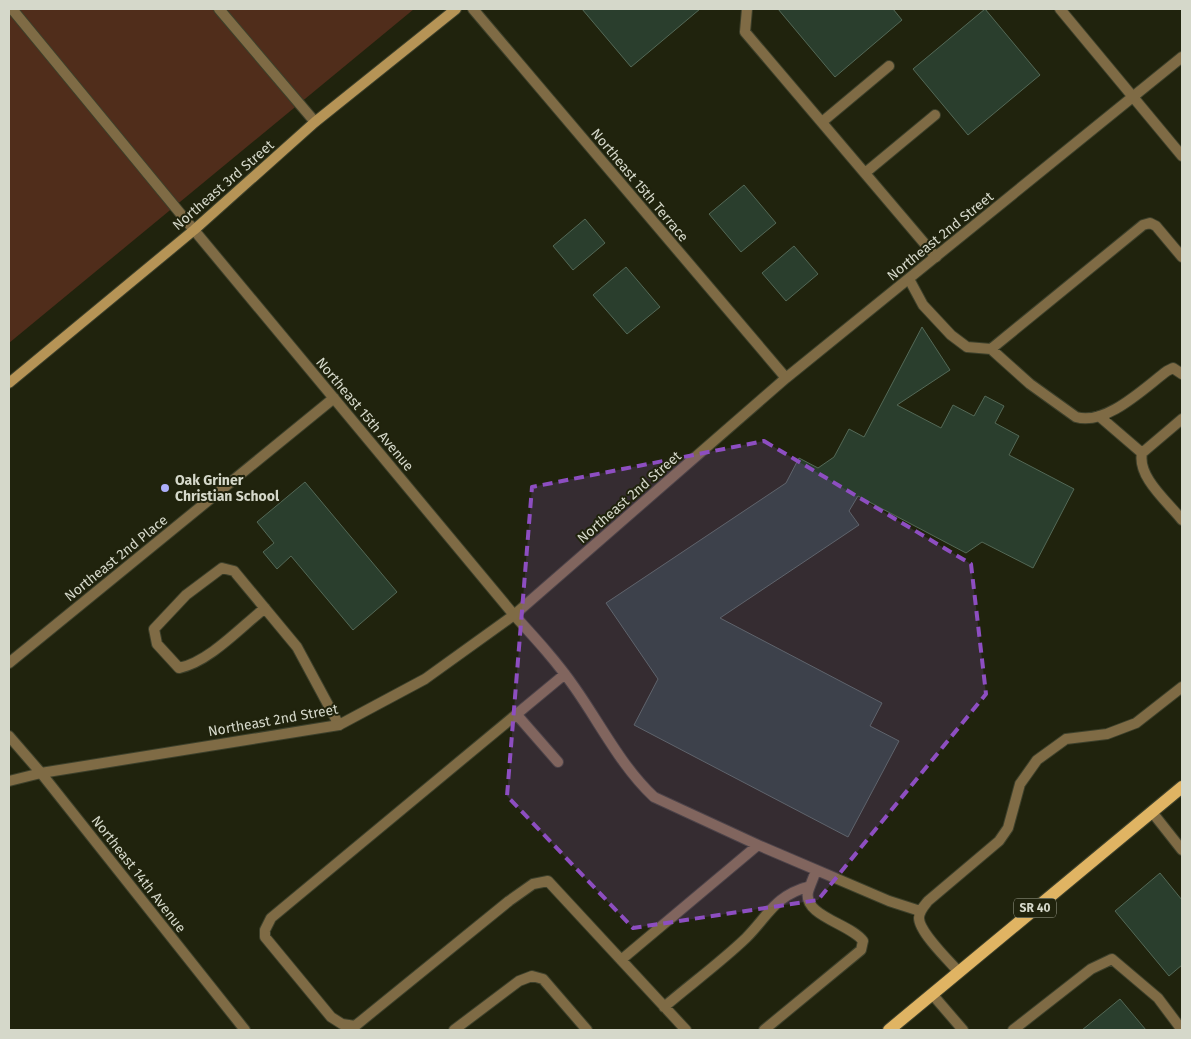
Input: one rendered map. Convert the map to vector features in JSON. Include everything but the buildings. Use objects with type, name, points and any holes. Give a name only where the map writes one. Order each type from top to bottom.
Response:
[{"type":"main road","name":"SR 40","points":[[888,1030],[1182,787]]},
{"type":"street","name":"Northeast 15th Avenue","points":[[12,9],[514,615],[553,657],[640,784],[654,796],[758,845],[889,902],[920,911]]},
{"type":"street","points":[[220,9],[315,122]]},
{"type":"street","name":"Northeast 3rd Street","points":[[9,383],[194,230],[315,122],[456,9]]},
{"type":"street","name":"Northeast 15th Terrace","points":[[474,9],[786,378]]},
{"type":"street","points":[[747,9],[745,32],[936,257]]},
{"type":"street","points":[[1060,9],[1182,156]]},
{"type":"street","name":"Northeast 2nd Street","points":[[9,781],[41,773],[339,725],[426,679],[514,615],[786,378],[1182,57]]},
{"type":"street","points":[[822,122],[888,66]]},
{"type":"street","points":[[865,173],[935,115]]},
{"type":"street","points":[[990,349],[1143,226],[1150,223],[1156,226],[1182,256]]},
{"type":"street","points":[[909,279],[923,305],[951,335],[967,347],[990,349],[1030,384],[1076,417],[1084,419],[1099,416],[1131,399],[1167,371],[1178,371],[1182,361]]},
{"type":"street","name":"Northeast 2nd Place","points":[[9,663],[334,398]]},
{"type":"street","points":[[1099,416],[1142,453]]},
{"type":"street","points":[[1182,419],[1142,453],[1140,462],[1143,471],[1182,520]]},
{"type":"street","points":[[265,608],[205,657],[190,666],[180,668],[157,644],[154,629],[160,620],[205,579],[222,568],[234,571],[265,608],[297,647],[339,725]]},
{"type":"street","points":[[565,674],[271,918],[265,930],[265,937],[331,1017],[342,1024],[358,1028],[509,901],[533,884],[548,881],[686,1030]]},
{"type":"street","points":[[959,972],[922,930],[919,920],[920,911],[928,901],[999,841],[1008,828],[1020,784],[1038,760],[1066,740],[1107,734],[1136,723],[1182,687]]},
{"type":"street","points":[[517,715],[558,762]]},
{"type":"street","name":"Northeast 14th Avenue","points":[[9,736],[41,773],[245,1030]]},
{"type":"street","points":[[1152,812],[1182,850]]},
{"type":"street","points":[[621,960],[758,845]]},
{"type":"street","points":[[764,1030],[861,950],[863,941],[858,935],[819,914],[810,905],[808,894],[816,870]]},
{"type":"street","points":[[664,1007],[747,937],[770,908],[798,890],[810,886]]},
{"type":"street","points":[[1013,1030],[1091,969],[1112,959],[1158,998],[1182,1030]]},
{"type":"street","points":[[454,1030],[519,980],[532,976],[543,979],[587,1030]]},
{"type":"street","points":[[932,994],[963,1030]]},
{"type":"highlighted area","points":[[764,441],[971,564],[986,694],[818,900],[633,928],[507,796],[532,487]]},
{"type":"shaded area","points":[[9,9],[414,9],[9,343]]},
{"type":"place","name":"Oak Griner Christian School","points":[[165,488]]}]
